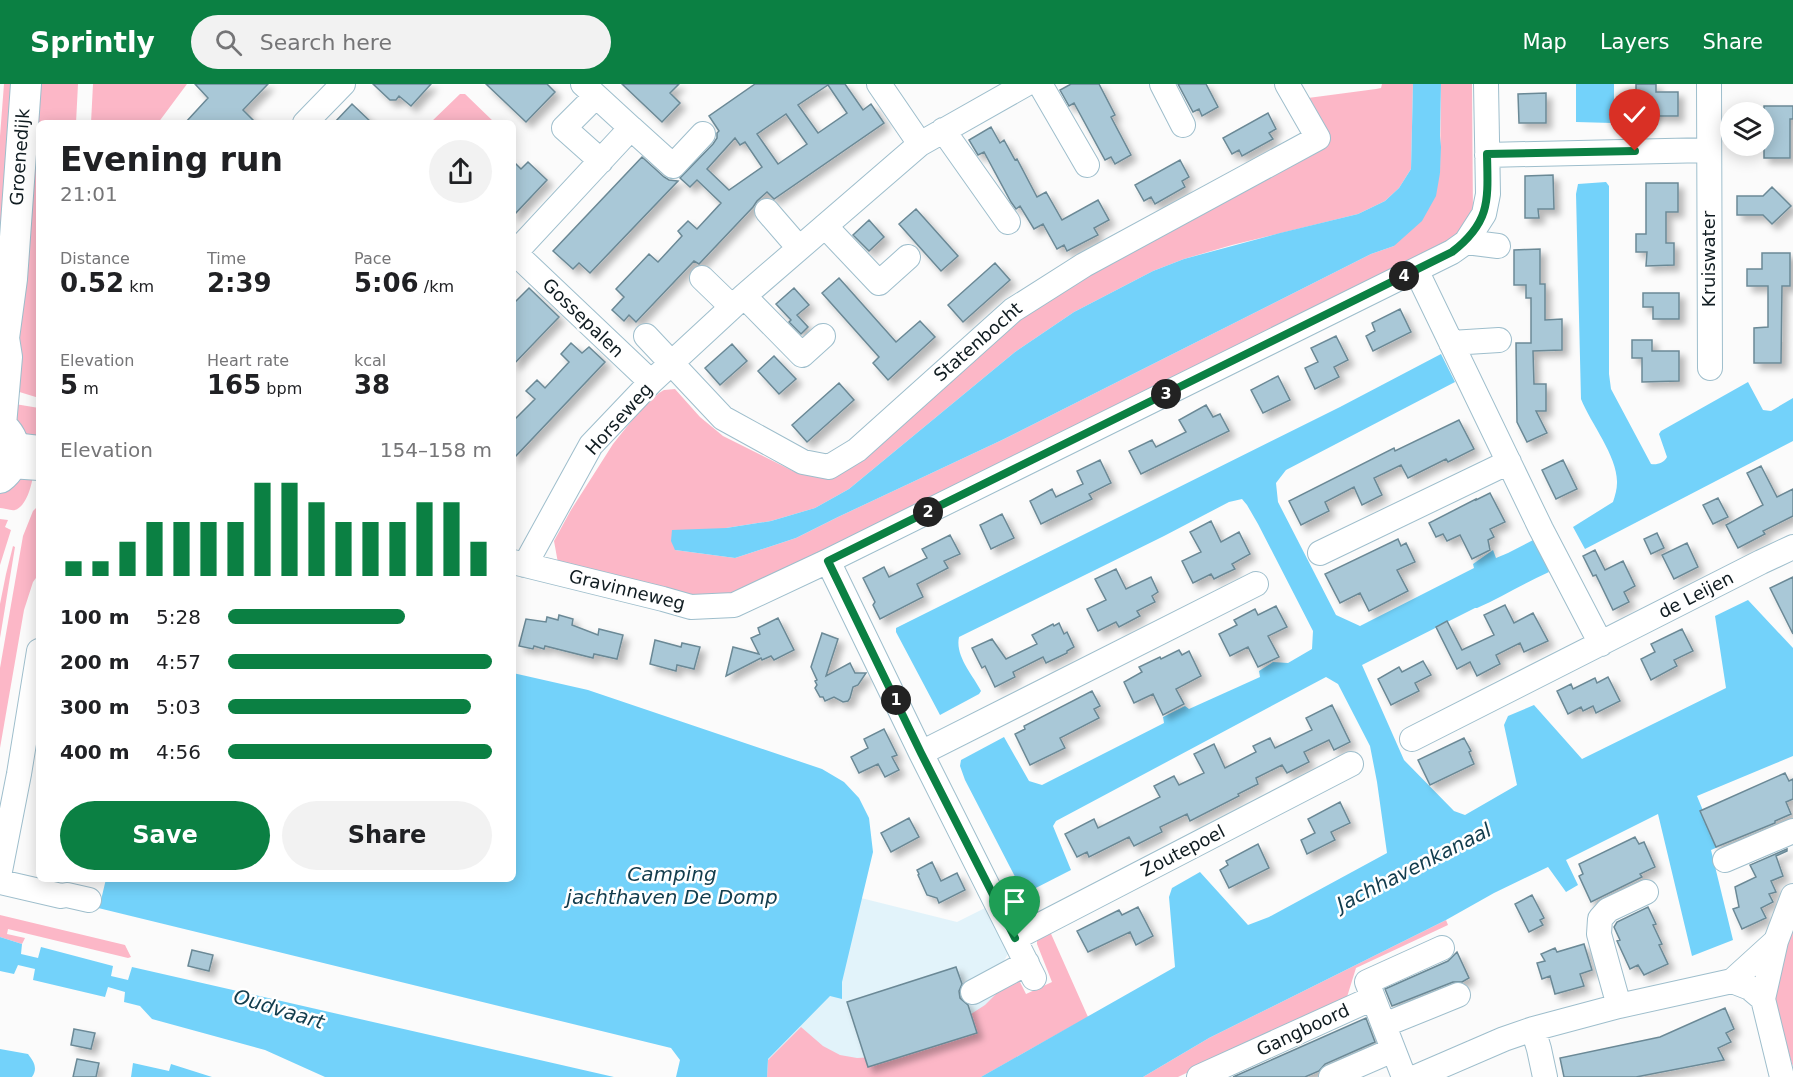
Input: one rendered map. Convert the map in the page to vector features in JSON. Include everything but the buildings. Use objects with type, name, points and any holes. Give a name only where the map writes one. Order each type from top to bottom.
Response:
[{"type":"main road","name":"Groenedijk","points":[[15,451],[8,357],[2,341],[12,279],[26,84]]},
{"type":"street","points":[[308,120],[343,84]]},
{"type":"street","points":[[879,84],[920,144]]},
{"type":"street","name":"Horseweg","points":[[519,563],[591,445],[651,382],[738,301],[920,144],[1026,84]]},
{"type":"street","points":[[1040,84],[1087,165]]},
{"type":"street","points":[[1162,84],[1183,125]]},
{"type":"street","name":"Statenbocht","points":[[672,363],[723,418],[803,462],[829,467],[857,450],[1013,309],[1084,265],[1318,138],[1287,84]]},
{"type":"street","name":"Gravinneweg","points":[[519,563],[690,607],[734,605],[828,561],[1416,270],[1452,252],[1466,242],[1484,214],[1488,194],[1486,84]]},
{"type":"street","name":"Kruiswater","points":[[1708,84],[1710,368]]},
{"type":"street","points":[[601,161],[564,128],[589,90],[673,166],[703,134]]},
{"type":"street","name":"Gossepalen","points":[[516,252],[631,129]]},
{"type":"street","points":[[943,130],[1008,222]]},
{"type":"street","points":[[1487,154],[1709,150]]},
{"type":"street","points":[[767,211],[799,248]]},
{"type":"street","points":[[825,226],[879,283],[908,258]]},
{"type":"street","points":[[1466,242],[1498,246]]},
{"type":"street","name":"Gossepalen","points":[[516,256],[651,382]]},
{"type":"street","points":[[1416,270],[1541,529],[1601,644]]},
{"type":"street","points":[[702,278],[738,301],[802,355],[823,336]]},
{"type":"street","points":[[646,336],[672,363]]},
{"type":"street","points":[[1451,343],[1499,340]]},
{"type":"street","points":[[1320,553],[1509,462]]},
{"type":"street","name":"de Leijen","points":[[1412,739],[1793,547]]},
{"type":"street","points":[[828,561],[1030,970],[973,992]]},
{"type":"street","points":[[921,753],[1256,584]]},
{"type":"street","points":[[0,871],[36,669]]},
{"type":"street","name":"Zoutepoel","points":[[1015,938],[1351,764]]},
{"type":"street","points":[[1725,860],[1793,831]]},
{"type":"street","points":[[0,882],[89,900]]},
{"type":"street","points":[[1619,1006],[1599,934],[1600,919],[1608,910],[1646,892]]},
{"type":"street","points":[[1748,989],[1776,941],[1793,896]]},
{"type":"street","points":[[1748,989],[1776,941]]},
{"type":"street","name":"Gangboord","points":[[1404,1077],[1367,982],[1442,948]]},
{"type":"street","points":[[1416,1077],[1504,1039],[1619,1006],[1748,989]]},
{"type":"street","points":[[1748,989],[1782,1077]]},
{"type":"street","points":[[1384,1025],[1458,995]]},
{"type":"street","name":"Gangboord","points":[[1200,1077],[1236,1069],[1373,998]]},
{"type":"street","points":[[1533,1029],[1545,1077]]},
{"type":"street","points":[[1331,1077],[1394,1050]]},
{"type":"shaded area","points":[[4,84],[17,84],[0,304],[0,136]]},
{"type":"shaded area","points":[[35,84],[78,84],[76,120],[36,120],[36,397],[13,390]]},
{"type":"shaded area","points":[[93,84],[187,84],[160,120],[91,120]]},
{"type":"shaded area","points":[[1382,84],[1413,84],[1411,169],[1399,188],[1385,201],[1358,214],[1232,245],[1153,271],[1074,312],[1015,352],[849,489],[815,508],[771,521],[726,528],[675,550],[735,558],[796,538],[1002,440],[1371,254],[1394,246],[1440,173],[1441,84],[1472,84],[1473,217],[1468,233],[730,598],[686,596],[558,563],[554,541],[571,510],[613,444],[637,414],[664,390],[675,389],[700,417],[723,436],[793,471],[808,475],[1037,302],[1306,151],[1308,98],[1376,89],[1381,88]]},
{"type":"shaded area","points":[[460,94],[465,94],[492,120],[433,120]]},
{"type":"shaded area","points":[[9,403],[36,408],[36,441],[20,434]]},
{"type":"shaded area","points":[[33,475],[30,490],[19,508],[12,510],[0,508],[0,489],[12,479]]},
{"type":"shaded area","points":[[36,508],[36,578],[24,610],[0,748],[0,668],[23,536]]},
{"type":"shaded area","points":[[0,519],[8,520],[5,527],[11,530],[0,565]]},
{"type":"shaded area","points":[[13,546],[15,547],[0,638],[0,604]]},
{"type":"shaded area","points":[[853,896],[957,922],[987,907],[1009,952],[1001,966],[1000,1077],[755,1077]]},
{"type":"shaded area","points":[[0,915],[125,945],[131,957],[8,929],[7,934],[25,938],[22,944],[0,937]]},
{"type":"shaded area","points":[[1446,920],[1448,925],[1356,968],[1347,997],[1178,1077],[1143,1077],[1209,1038]]},
{"type":"shaded area","points":[[1048,927],[1088,1017],[981,1077],[767,1077],[768,1060],[801,1027],[823,1046],[840,1055],[857,1058],[876,1057],[957,1023],[985,1005],[1016,974],[1026,994],[1052,982],[1037,944],[1037,935]]},
{"type":"shaded area","points":[[1793,931],[1793,1067],[1773,999],[1784,953]]},
{"type":"water","points":[[1413,84],[1441,84],[1440,173],[1436,196],[1422,221],[1394,246],[1371,254],[1002,440],[796,538],[735,558],[675,550],[671,541],[672,530],[726,528],[771,521],[815,508],[849,489],[1015,352],[1074,312],[1153,271],[1184,259],[1358,214],[1385,201],[1399,188],[1411,169]]},
{"type":"water","points":[[1576,84],[1614,84],[1612,123],[1576,122]]},
{"type":"water","points":[[1606,182],[1609,186],[1609,374],[1611,389],[1651,464],[1660,463],[1667,457],[1659,434],[1661,431],[1748,382],[1763,410],[1771,411],[1793,398],[1793,441],[1585,549],[1573,527],[1613,502],[1617,483],[1609,452],[1581,399],[1576,194],[1578,184]]},
{"type":"water","name":"Jachhavenkanaal","points":[[1441,354],[1455,382],[1286,470],[1276,483],[1278,502],[1336,615],[1360,626],[1474,568],[1473,564],[1493,550],[1496,558],[1535,539],[1549,572],[1362,665],[1404,760],[1454,811],[1465,815],[1517,785],[1504,725],[1508,716],[1534,705],[1582,759],[1726,688],[1715,616],[1748,600],[1793,648],[1793,756],[1697,796],[1718,847],[1711,850],[1733,940],[1692,956],[1658,814],[1566,860],[1578,885],[1566,892],[1548,867],[1209,1038],[1143,1077],[981,1077],[1175,967],[1169,897],[1172,888],[1200,872],[1248,925],[1269,917],[1387,853],[1377,782],[1370,746],[1338,684],[1326,677],[1056,821],[1053,826],[1071,870],[1024,894],[965,780],[960,766],[961,760],[1004,737],[1029,781],[1042,785],[1164,723],[1163,717],[1185,706],[1189,709],[1260,677],[1259,671],[1273,662],[1288,663],[1312,649],[1313,631],[1258,524],[1242,499],[1229,502],[959,637],[959,651],[981,691],[940,715],[896,632],[896,628],[1340,407]]},
{"type":"water","name":"Camping jachthaven De Domp","points":[[516,674],[588,690],[822,769],[844,782],[859,798],[869,818],[873,852],[842,982],[842,999],[830,996],[768,1059],[767,1077],[676,1077],[680,1060],[671,1048],[90,906],[101,900],[105,882],[516,882]]},
{"type":"water","name":"Oudvaart","points":[[0,937],[22,944],[21,954],[38,958],[41,947],[113,966],[111,976],[128,980],[132,967],[614,1077],[325,1077],[265,1050],[152,1019],[140,1006],[124,1002],[125,992],[108,987],[105,997],[33,980],[35,969],[18,965],[14,974],[0,971]]},
{"type":"water","points":[[0,1049],[28,1054],[35,1065],[32,1077],[0,1077]]},
{"type":"water","points":[[133,1063],[169,1071],[171,1064],[212,1077],[131,1077]]},
{"type":"route","points":[[1015,938],[921,753],[828,561],[1452,252],[1466,242],[1484,214],[1488,194],[1487,154],[1635,151]]}]
